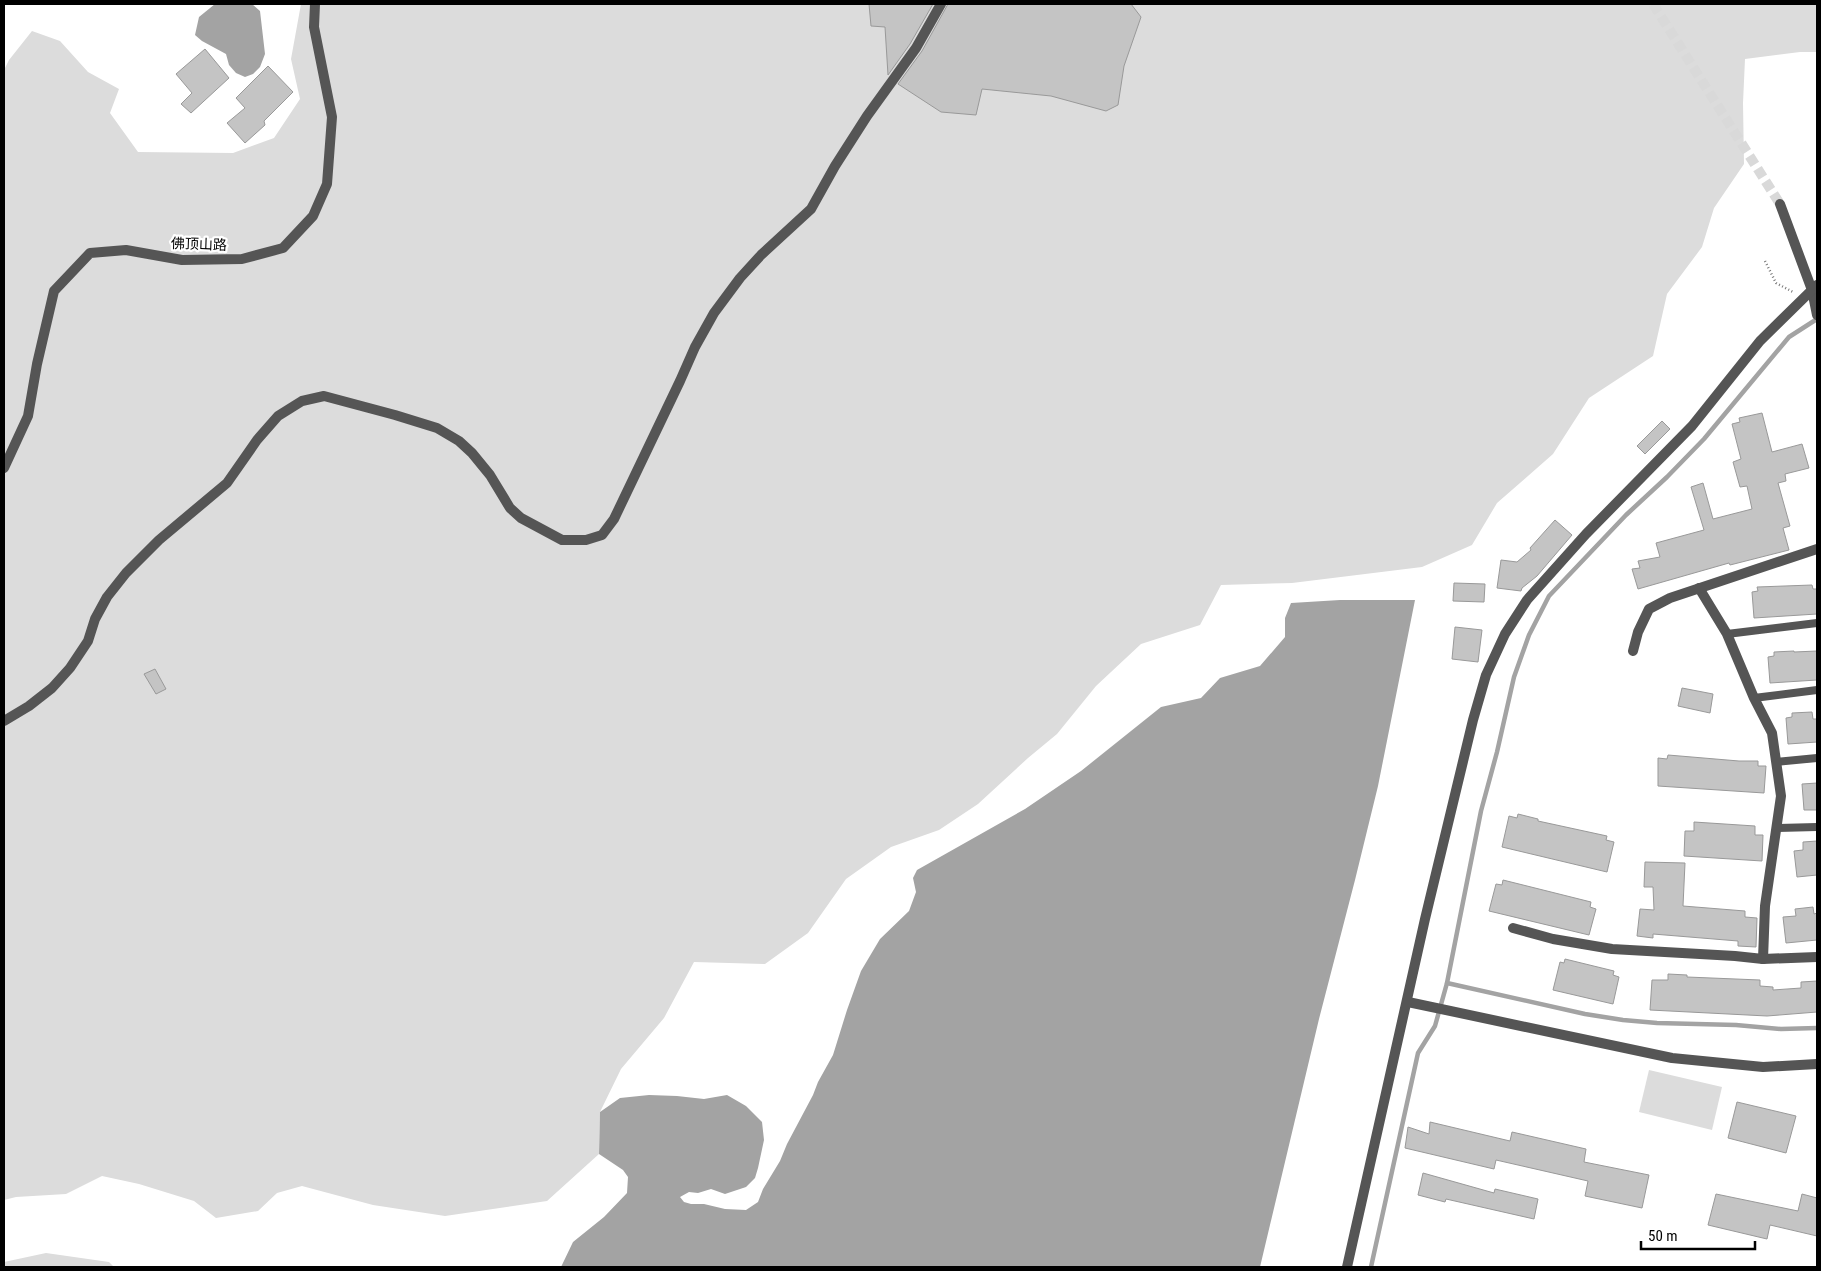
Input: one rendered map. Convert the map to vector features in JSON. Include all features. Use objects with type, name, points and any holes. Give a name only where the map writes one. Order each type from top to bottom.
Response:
[{"type":"street","name":"佛顶山路","points":[[4,468],[28,416],[54,290],[90,253],[126,250],[182,260],[242,259],[283,248],[313,216],[327,184],[332,117],[314,27],[315,4]]},
{"type":"street","points":[[4,721],[29,706],[52,688],[70,668],[88,640],[95,619],[107,597],[126,573],[160,540],[227,483],[257,440],[278,416],[302,401],[324,396],[437,428],[458,441],[472,453],[490,475],[510,508],[521,518],[562,540],[586,540],[602,535],[614,519],[695,347],[714,313],[740,278],[761,255],[811,209],[835,166],[867,116],[916,48],[942,4]]},
{"type":"street","points":[[1780,204],[1815,287],[1817,315]]},
{"type":"street","points":[[1347,1267],[1472,720],[1486,675],[1505,634],[1533,593],[1586,534],[1692,426],[1760,341],[1815,287]]},
{"type":"street","points":[[1633,650],[1638,632],[1649,609],[1670,598],[1817,549]]},
{"type":"street","points":[[1699,588],[1727,634],[1754,698],[1772,733],[1781,796],[1765,906],[1764,959]]},
{"type":"street","points":[[1513,928],[1553,939],[1612,949],[1764,959],[1817,957]]},
{"type":"street","points":[[1408,1002],[1672,1058],[1764,1066],[1817,1064]]},
{"type":"lane","points":[[1727,634],[1817,623]]},
{"type":"lane","points":[[1754,698],[1817,690]]},
{"type":"lane","points":[[1776,762],[1817,758]]},
{"type":"lane","points":[[1776,828],[1817,827]]},
{"type":"path","points":[[1765,261],[1776,282],[1804,298]]},
{"type":"shaded area","points":[[215,4],[252,4],[260,11],[265,54],[260,67],[253,74],[245,77],[236,73],[229,65],[226,54],[195,35],[199,17]]},
{"type":"shaded area","points":[[301,4],[1817,4],[1817,52],[1800,52],[1745,59],[1743,103],[1744,164],[1714,208],[1702,247],[1667,294],[1653,356],[1589,398],[1553,454],[1497,503],[1472,545],[1422,567],[1292,583],[1221,585],[1200,625],[1141,644],[1096,686],[1057,734],[978,804],[939,830],[891,847],[846,879],[808,933],[765,964],[694,962],[664,1018],[621,1069],[600,1112],[599,1154],[547,1201],[445,1216],[373,1205],[302,1186],[277,1193],[258,1211],[216,1218],[194,1201],[139,1184],[102,1176],[66,1194],[16,1197],[4,1200],[4,70],[9,60],[32,31],[60,41],[88,72],[119,89],[110,113],[138,152],[233,153],[274,138],[300,99],[291,59]]},
{"type":"shaded area","points":[[1340,600],[1415,600],[1378,786],[1319,1019],[1260,1267],[561,1267],[573,1242],[604,1217],[627,1193],[628,1177],[623,1170],[599,1154],[600,1112],[620,1098],[649,1095],[704,1099],[727,1095],[746,1106],[762,1122],[764,1140],[755,1178],[746,1187],[725,1194],[711,1189],[698,1193],[689,1192],[680,1197],[684,1202],[691,1204],[704,1204],[725,1209],[746,1210],[758,1202],[833,1055],[861,971],[880,939],[909,911],[916,892],[913,878],[917,870],[1025,809],[1081,771],[1161,707],[1201,698],[1220,678],[1260,666],[1285,637],[1285,618],[1291,603]]},
{"type":"shaded area","points":[[1649,1070],[1722,1087],[1712,1130],[1639,1112]]},
{"type":"shaded area","points":[[46,1253],[109,1262],[114,1267],[4,1267],[4,1262]]},
{"type":"building","points":[[869,4],[933,4],[910,44],[888,75],[885,27],[871,26]]},
{"type":"building","points":[[948,4],[1131,4],[1141,17],[1124,66],[1118,105],[1106,111],[1051,96],[982,89],[976,115],[941,112],[898,84],[922,51]]},
{"type":"building","points":[[205,49],[229,78],[191,113],[181,104],[192,93],[176,74]]},
{"type":"building","points":[[268,66],[293,92],[264,121],[265,125],[245,143],[227,123],[245,108],[236,98]]},
{"type":"building","points":[[1762,413],[1772,452],[1802,444],[1809,468],[1785,474],[1786,481],[1778,483],[1790,526],[1783,528],[1789,550],[1730,565],[1729,563],[1638,589],[1632,569],[1640,568],[1638,561],[1660,557],[1656,543],[1704,530],[1691,487],[1703,483],[1713,519],[1752,509],[1747,486],[1740,487],[1733,462],[1741,459],[1732,424],[1740,422],[1739,418]]},
{"type":"building","points":[[1662,421],[1670,429],[1645,454],[1637,446]]},
{"type":"building","points":[[1555,520],[1572,535],[1537,576],[1522,588],[1521,591],[1497,588],[1501,560],[1517,562],[1531,550],[1530,548]]},
{"type":"building","points":[[1454,583],[1485,584],[1484,602],[1453,601]]},
{"type":"building","points":[[1812,585],[1813,589],[1817,589],[1817,614],[1754,618],[1752,592],[1758,591],[1757,587]]},
{"type":"building","points":[[1455,627],[1482,630],[1478,662],[1452,659]]},
{"type":"building","points":[[1817,651],[1817,680],[1770,683],[1768,657],[1774,656],[1774,652]]},
{"type":"building","points":[[155,669],[166,689],[156,694],[144,674]]},
{"type":"building","points":[[1682,688],[1713,694],[1710,713],[1678,706]]},
{"type":"building","points":[[1812,712],[1813,719],[1817,719],[1817,742],[1788,744],[1786,718],[1792,717],[1792,713]]},
{"type":"building","points":[[1668,755],[1758,761],[1758,766],[1766,766],[1764,793],[1658,786],[1658,758],[1667,759]]},
{"type":"building","points":[[1817,783],[1817,810],[1804,810],[1802,784]]},
{"type":"building","points":[[1518,814],[1538,819],[1538,821],[1607,836],[1606,840],[1614,842],[1607,872],[1502,847],[1509,816],[1517,818]]},
{"type":"building","points":[[1694,822],[1755,826],[1755,835],[1763,835],[1762,861],[1684,856],[1685,831],[1694,831]]},
{"type":"building","points":[[1817,841],[1817,875],[1797,877],[1794,851],[1803,850],[1803,842]]},
{"type":"building","points":[[1645,862],[1685,863],[1683,906],[1745,911],[1745,917],[1757,918],[1756,947],[1738,946],[1738,941],[1653,934],[1653,938],[1637,936],[1640,909],[1654,910],[1653,887],[1644,887]]},
{"type":"building","points":[[1503,880],[1591,902],[1590,907],[1596,909],[1589,935],[1489,911],[1496,884],[1502,885]]},
{"type":"building","points":[[1813,907],[1814,914],[1817,913],[1817,940],[1786,943],[1783,917],[1796,916],[1795,909]]},
{"type":"building","points":[[1565,959],[1614,971],[1613,975],[1619,977],[1613,1004],[1553,990],[1560,962],[1564,963]]},
{"type":"building","points":[[1668,974],[1687,975],[1687,977],[1760,980],[1760,986],[1773,987],[1773,990],[1801,988],[1801,982],[1817,981],[1817,1012],[1767,1016],[1650,1010],[1652,980],[1668,980]]},
{"type":"building","points":[[1737,1102],[1796,1116],[1786,1153],[1728,1138]]},
{"type":"building","points":[[1430,1122],[1510,1141],[1512,1132],[1586,1149],[1584,1162],[1649,1175],[1642,1208],[1585,1196],[1588,1181],[1496,1160],[1494,1169],[1405,1148],[1408,1127],[1429,1134]]},
{"type":"building","points":[[1423,1173],[1494,1193],[1495,1189],[1538,1199],[1534,1219],[1446,1199],[1445,1202],[1418,1195]]},
{"type":"building","points":[[1716,1194],[1798,1211],[1802,1194],[1817,1198],[1817,1236],[1770,1225],[1767,1239],[1708,1225]]},
{"type":"waterway","points":[[1371,1267],[1418,1053],[1435,1026],[1447,983],[1481,811],[1514,677],[1529,635],[1549,596],[1626,515],[1704,439],[1789,337],[1817,319]]},
{"type":"waterway","points":[[1447,983],[1585,1014],[1623,1020],[1781,1029],[1817,1028]]},
{"type":"tunnel","points":[[1653,4],[1780,204]]}]
